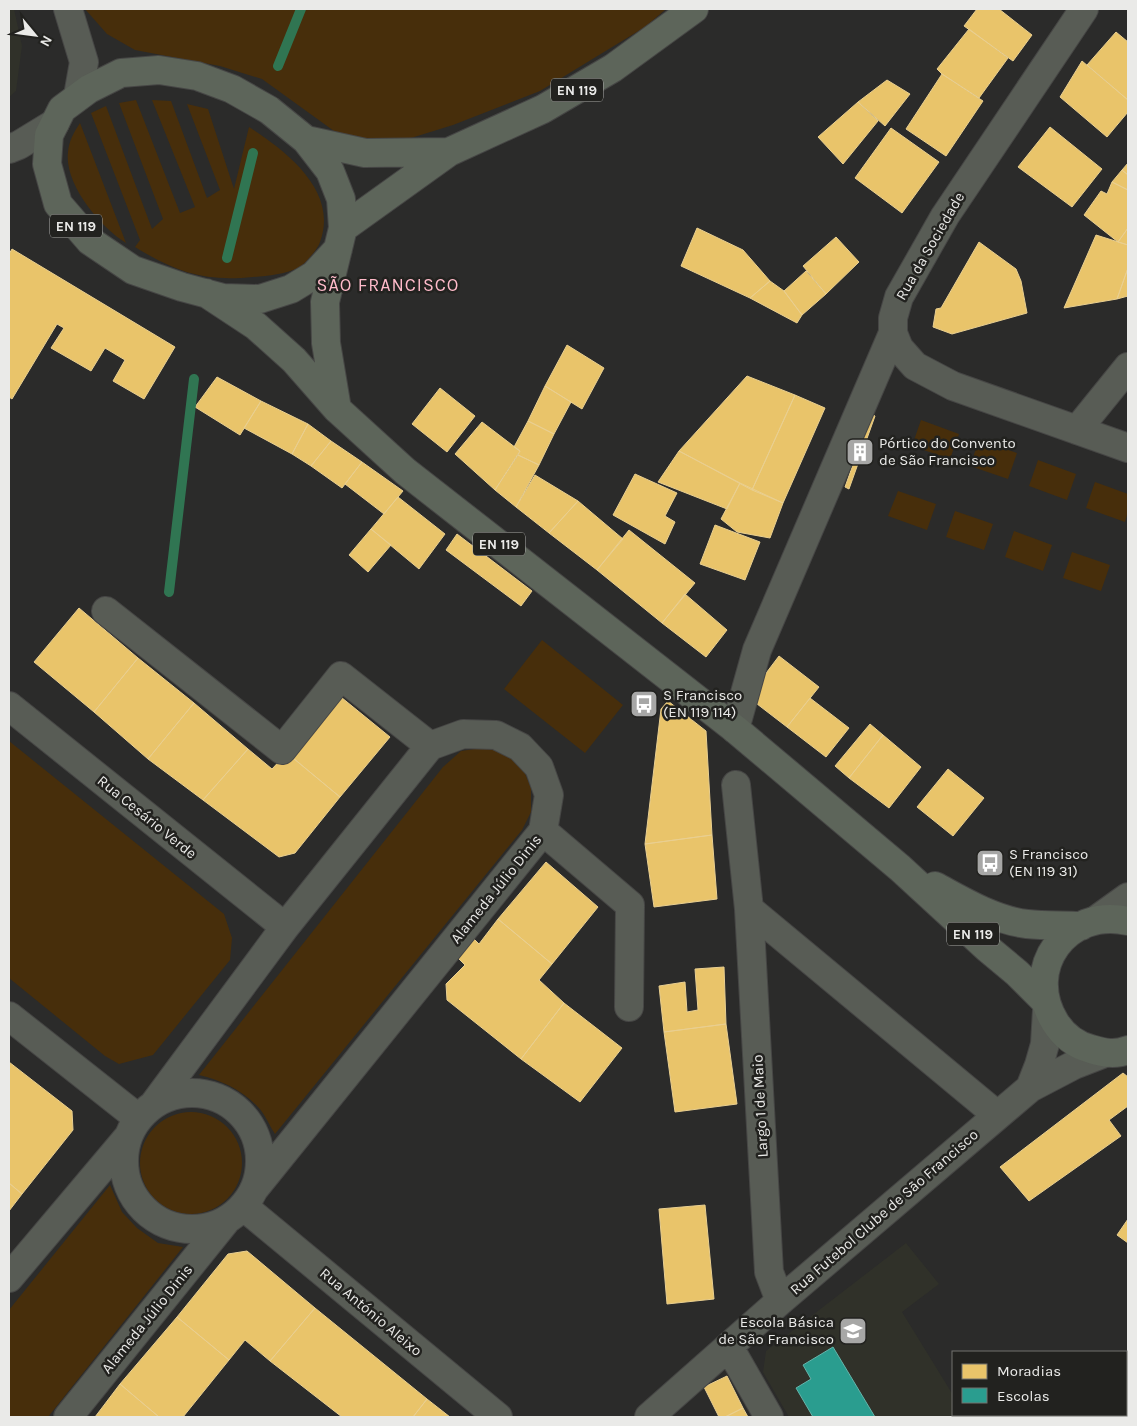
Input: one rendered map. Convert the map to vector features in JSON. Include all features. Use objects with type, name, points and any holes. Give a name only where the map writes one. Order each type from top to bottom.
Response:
[{"type":"main road","name":"EN 119","points":[[337,408],[326,343],[325,302],[341,238],[341,199],[330,171],[306,140],[269,110],[232,89],[197,76],[159,70],[121,73],[89,89],[62,109],[49,135],[47,164],[58,204],[90,241],[133,270],[182,287],[223,298],[260,299],[291,289],[314,275],[341,238],[449,152],[543,110],[613,68],[694,9]]},
{"type":"main road","name":"EN 119","points":[[306,140],[365,153],[449,152]]},
{"type":"main road","name":"EN 119","points":[[206,293],[256,326],[294,360],[337,408],[405,471],[736,729],[900,868],[1017,973],[1046,1005]]},
{"type":"main road","name":"EN 119","points":[[900,868],[974,907],[1005,919],[1026,924],[1088,923]]},
{"type":"main road","points":[[1121,1053],[1080,1046],[1060,1031],[1046,1005],[1043,983],[1046,966],[1050,957],[1054,949],[1066,936],[1088,923],[1116,918],[1128,921]]},
{"type":"street","points":[[68,9],[84,62],[78,96]]},
{"type":"street","name":"Rua da Sociedade","points":[[736,729],[757,650],[893,333],[893,318],[899,297],[945,216],[1084,9]]},
{"type":"street","points":[[9,148],[55,124]]},
{"type":"street","points":[[893,333],[899,348],[915,366],[953,386],[1128,448]]},
{"type":"street","points":[[1077,430],[1128,367]]},
{"type":"street","points":[[106,611],[282,750],[341,676],[430,746]]},
{"type":"street","name":"Rua Cesário Verde","points":[[9,706],[285,927]]},
{"type":"street","name":"Alameda Júlio Dinis","points":[[9,1278],[140,1120],[285,927],[430,746],[464,734],[496,735],[520,747],[539,767],[549,795],[543,831],[241,1206],[68,1417]]},
{"type":"street","name":"Largo 1 de Maio","points":[[736,785],[749,909],[769,1272],[780,1301]]},
{"type":"street","points":[[543,831],[630,905],[629,1007]]},
{"type":"street","points":[[1088,923],[1128,897]]},
{"type":"street","points":[[749,909],[997,1115]]},
{"type":"street","points":[[1030,1088],[1045,1044],[1046,1005]]},
{"type":"street","points":[[9,1016],[140,1120]]},
{"type":"street","name":"Rua Futebol Clube de São Francisco","points":[[649,1417],[780,1301],[1030,1088],[1074,1065],[1121,1053]]},
{"type":"street","name":"Alameda Júlio Dinis","points":[[196,1092],[218,1097],[236,1108],[250,1125],[259,1145],[261,1167],[241,1206],[203,1230],[180,1229],[157,1221],[139,1206],[127,1186],[123,1163],[140,1120],[174,1095],[196,1092]]},
{"type":"street","name":"Rua António Aleixo","points":[[241,1206],[498,1417]]},
{"type":"street","points":[[729,1347],[769,1417]]},
{"type":"shaded area","points":[[9,9],[14,9],[22,46],[16,91],[9,97]]},
{"type":"shaded area","points":[[85,9],[666,9],[645,27],[540,91],[453,125],[398,142],[363,142],[334,131],[262,79],[220,66],[135,50],[107,34]]},
{"type":"shaded area","points":[[136,100],[180,213],[195,207],[152,100],[171,101],[207,198],[220,190],[187,104],[208,109],[234,189],[249,127],[293,160],[306,174],[316,190],[322,206],[324,223],[317,249],[301,266],[293,270],[259,277],[220,278],[177,269],[135,247],[140,240],[91,113],[106,106],[152,229],[163,219],[119,103]]},
{"type":"shaded area","points":[[80,123],[126,243],[105,227],[95,216],[78,191],[72,177],[68,164],[68,152],[72,137]]},
{"type":"shaded area","points":[[921,420],[959,434],[950,459],[912,446]]},
{"type":"shaded area","points":[[979,440],[1017,453],[1008,479],[970,466]]},
{"type":"shaded area","points":[[1038,460],[1076,474],[1067,500],[1029,486]]},
{"type":"shaded area","points":[[1095,482],[1128,494],[1128,511],[1125,522],[1086,508]]},
{"type":"shaded area","points":[[898,491],[936,504],[927,530],[888,516]]},
{"type":"shaded area","points":[[955,511],[993,524],[984,550],[946,537]]},
{"type":"shaded area","points":[[1014,531],[1052,545],[1043,571],[1005,557]]},
{"type":"shaded area","points":[[1072,552],[1110,565],[1101,591],[1063,578]]},
{"type":"shaded area","points":[[542,640],[623,705],[585,753],[504,689]]},
{"type":"shaded area","points":[[9,741],[224,914],[232,938],[230,960],[153,1055],[119,1064],[105,1056],[9,978]]},
{"type":"shaded area","points":[[482,748],[504,751],[522,766],[531,788],[531,812],[522,830],[275,1134],[265,1116],[252,1101],[223,1083],[199,1075],[443,767],[461,751]]},
{"type":"shaded area","points":[[191,1112],[210,1116],[227,1127],[238,1144],[242,1163],[238,1182],[227,1199],[210,1210],[191,1214],[172,1210],[155,1199],[144,1182],[140,1163],[144,1144],[155,1127],[172,1116]]},
{"type":"shaded area","points":[[110,1185],[122,1212],[137,1228],[158,1243],[183,1247],[48,1417],[9,1417],[9,1310]]},
{"type":"shaded area","name":"Escola Básica de São Francisco","points":[[906,1243],[939,1284],[902,1312],[952,1393],[952,1416],[967,1417],[789,1417],[763,1372],[766,1351]]},
{"type":"building: Moradias","points":[[977,9],[999,9],[1032,35],[1013,61],[964,26]]},
{"type":"building: Moradias","points":[[969,29],[1008,58],[979,98],[937,69]]},
{"type":"building: Moradias","points":[[1116,32],[1128,42],[1128,100],[1087,65]]},
{"type":"building: Moradias","points":[[1082,61],[1128,100],[1128,112],[1107,137],[1060,97]]},
{"type":"building: Moradias","points":[[942,74],[983,101],[946,156],[906,129]]},
{"type":"building: Moradias","points":[[887,80],[910,94],[885,126],[858,102]]},
{"type":"building: Moradias","points":[[858,102],[878,121],[843,164],[818,137]]},
{"type":"building: Moradias","points":[[1050,127],[1102,169],[1072,207],[1018,167]]},
{"type":"building: Moradias","points":[[891,128],[939,162],[902,213],[855,178]]},
{"type":"building: Moradias","points":[[1128,163],[1128,175],[1122,170]]},
{"type":"building: Moradias","points":[[1122,170],[1128,175],[1128,190],[1112,182]]},
{"type":"building: Moradias","points":[[1112,182],[1128,190],[1128,228],[1118,242],[1084,215],[1101,191],[1107,194]]},
{"type":"building: Moradias","points":[[697,228],[743,250],[770,281],[750,298],[681,266]]},
{"type":"building: Moradias","points":[[1128,228],[1128,245],[1118,242]]},
{"type":"building: Moradias","points":[[1096,235],[1128,245],[1128,268],[1117,299],[1064,308]]},
{"type":"building: Moradias","points":[[836,237],[859,262],[826,294],[803,266]]},
{"type":"building: Moradias","points":[[979,242],[1016,269],[1021,281],[1027,313],[952,334],[933,327],[936,309],[941,308]]},
{"type":"building: Moradias","points":[[12,249],[175,347],[144,399],[113,381],[125,360],[105,348],[91,371],[51,348],[64,328],[57,324],[12,399],[9,397],[9,254]]},
{"type":"building: Moradias","points":[[1128,268],[1128,296],[1117,299]]},
{"type":"building: Moradias","points":[[806,271],[826,294],[802,315],[784,291]]},
{"type":"building: Moradias","points":[[770,281],[784,291],[802,315],[797,323],[750,298]]},
{"type":"building: Moradias","points":[[567,345],[604,368],[582,409],[545,386]]},
{"type":"building: Moradias","points":[[747,376],[795,395],[752,490],[679,451]]},
{"type":"building: Moradias","points":[[217,377],[261,401],[240,435],[195,407]]},
{"type":"building: Moradias","points":[[545,386],[571,402],[554,434],[528,421]]},
{"type":"building: Moradias","points":[[440,388],[475,416],[447,452],[412,424]]},
{"type":"building: Moradias","points":[[795,395],[825,408],[783,503],[752,490]]},
{"type":"building: Moradias","points":[[261,401],[308,424],[292,454],[244,428]]},
{"type":"building: Moradias","name":"Pórtico do Convento de São Francisco","points":[[871,414],[875,416],[849,489],[845,487]]},
{"type":"building: Moradias","points":[[528,421],[554,434],[539,465],[518,455],[520,451],[514,447]]},
{"type":"building: Moradias","points":[[482,422],[520,451],[495,490],[455,454]]},
{"type":"building: Moradias","points":[[308,424],[331,441],[311,466],[292,454]]},
{"type":"building: Moradias","points":[[331,441],[362,462],[342,488],[311,466]]},
{"type":"building: Moradias","points":[[679,451],[740,483],[727,509],[658,482]]},
{"type":"building: Moradias","points":[[518,455],[539,465],[516,507],[495,490]]},
{"type":"building: Moradias","points":[[362,462],[403,491],[384,514],[345,484]]},
{"type":"building: Moradias","points":[[635,474],[677,493],[665,516],[675,522],[665,544],[613,515]]},
{"type":"building: Moradias","points":[[535,475],[578,501],[549,533],[516,507]]},
{"type":"building: Moradias","points":[[740,483],[783,503],[770,538],[737,532],[721,519]]},
{"type":"building: Moradias","points":[[398,497],[445,534],[419,569],[371,529]]},
{"type":"building: Moradias","points":[[578,501],[623,539],[597,570],[549,533]]},
{"type":"building: Moradias","points":[[715,525],[760,542],[745,580],[700,564]]},
{"type":"building: Moradias","points":[[371,529],[391,545],[368,572],[349,555]]},
{"type":"building: Moradias","points":[[629,530],[695,583],[662,623],[597,570]]},
{"type":"building: Moradias","points":[[457,534],[532,591],[521,606],[446,550]]},
{"type":"building: Moradias","points":[[685,594],[727,630],[706,657],[662,623]]},
{"type":"building: Moradias","points":[[79,608],[138,658],[94,712],[34,662]]},
{"type":"building: Moradias","points":[[779,656],[819,687],[787,727],[748,697]]},
{"type":"building: Moradias","points":[[138,658],[194,703],[148,759],[94,712]]},
{"type":"building: Moradias","points":[[336,693],[390,737],[340,797],[287,753]]},
{"type":"building: Moradias","points":[[810,698],[849,728],[826,757],[787,727]]},
{"type":"building: Moradias","points":[[668,701],[706,731],[712,835],[645,844],[661,709]]},
{"type":"building: Moradias","points":[[194,703],[248,749],[203,800],[148,759]]},
{"type":"building: Moradias","points":[[870,724],[883,735],[849,778],[835,766]]},
{"type":"building: Moradias","points":[[883,735],[921,767],[889,808],[849,778]]},
{"type":"building: Moradias","points":[[248,749],[272,769],[287,753],[340,797],[295,853],[279,857],[203,800]]},
{"type":"building: Moradias","points":[[948,769],[984,798],[953,836],[917,807]]},
{"type":"building: Moradias","points":[[712,835],[717,899],[654,907],[645,844]]},
{"type":"building: Moradias","points":[[546,862],[598,907],[552,964],[498,919]]},
{"type":"building: Moradias","points":[[498,919],[552,964],[539,980],[564,1003],[521,1059],[447,1000],[446,984],[465,965],[458,958],[473,938],[479,944]]},
{"type":"building: Moradias","points":[[724,967],[726,1024],[664,1032],[659,986],[685,982],[687,1012],[698,1010],[695,969]]},
{"type":"building: Moradias","points":[[564,1003],[622,1048],[580,1102],[521,1059]]},
{"type":"building: Moradias","points":[[726,1024],[737,1104],[675,1112],[664,1032]]},
{"type":"building: Moradias","points":[[9,1062],[72,1111],[73,1130],[22,1194],[9,1183]]},
{"type":"building: Moradias","points":[[1123,1073],[1128,1077],[1128,1106],[1109,1120],[1121,1136],[1029,1201],[1000,1167]]},
{"type":"building: Moradias","points":[[9,1183],[22,1194],[9,1211]]},
{"type":"building: Moradias","points":[[705,1205],[714,1299],[667,1304],[659,1209]]},
{"type":"building: Moradias","points":[[1128,1219],[1128,1243],[1117,1235]]},
{"type":"building: Moradias","points":[[247,1251],[315,1308],[270,1361],[245,1340],[229,1360],[177,1317],[228,1254]]},
{"type":"building: Moradias","points":[[315,1308],[427,1399],[413,1417],[342,1417],[270,1361]]},
{"type":"building: Moradias","points":[[177,1317],[229,1360],[183,1417],[159,1417],[120,1384]]},
{"type":"building: Moradias","points":[[727,1376],[743,1408],[725,1417],[719,1417],[704,1387]]},
{"type":"building: Moradias","points":[[120,1384],[159,1417],[95,1417]]},
{"type":"building: Moradias","points":[[427,1399],[450,1417],[413,1417]]},
{"type":"building: Moradias","points":[[743,1408],[748,1417],[725,1417]]},
{"type":"building: Escolas","points":[[833,1347],[875,1417],[813,1417],[796,1388],[811,1379],[803,1365]]},
{"type":"waterway","points":[[278,66],[301,9]]},
{"type":"waterway","points":[[227,258],[253,153]]},
{"type":"waterway","points":[[169,592],[194,379]]},
{"type":"place","name":"Pórtico do Convento de São Francisco","points":[[860,452]]},
{"type":"place","name":"S Francisco (EN 119 114)","points":[[644,704]]},
{"type":"place","name":"S Francisco (EN 119 31)","points":[[990,863]]},
{"type":"place","name":"Escola Básica de São Francisco","points":[[853,1331]]},
{"type":"district","name":"SÃO FRANCISCO","points":[[388,285]]}]
